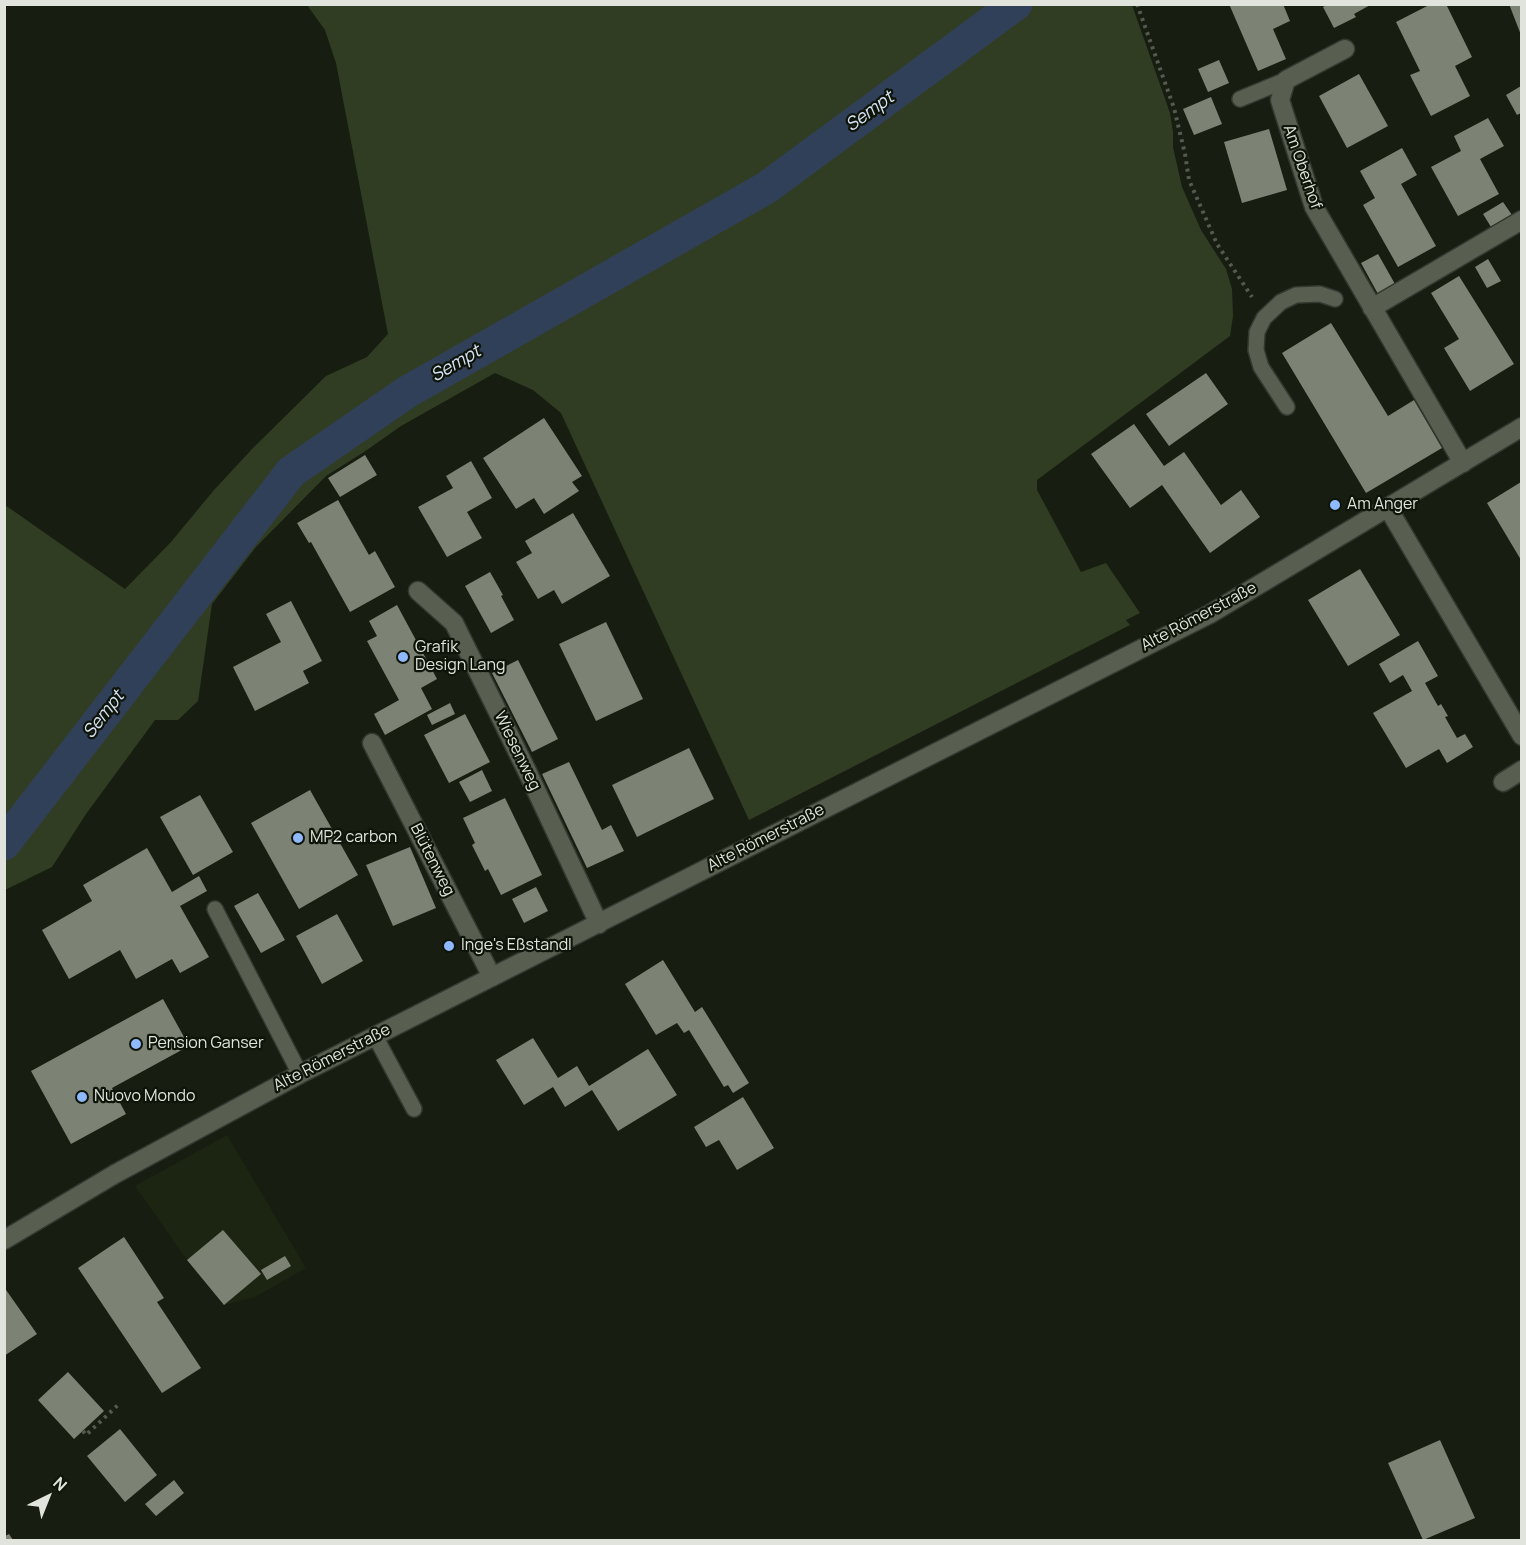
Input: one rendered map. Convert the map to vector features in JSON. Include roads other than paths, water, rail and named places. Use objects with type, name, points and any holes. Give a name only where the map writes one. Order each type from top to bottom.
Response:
[{"type":"main road","points":[[1286,80],[1345,49]]},
{"type":"main road","name":"Am Oberhof","points":[[1286,80],[1280,100],[1314,207],[1463,463]]},
{"type":"main road","points":[[1372,308],[1521,220]]},
{"type":"main road","name":"Alte Römerstraße","points":[[4,1240],[115,1174],[300,1074],[1210,614],[1521,427]]},
{"type":"main road","points":[[1388,508],[1521,736]]},
{"type":"main road","name":"Wiesenweg","points":[[418,591],[454,623],[527,771],[598,924]]},
{"type":"main road","name":"Blütenweg","points":[[372,743],[492,977]]},
{"type":"main road","points":[[1503,782],[1521,770]]},
{"type":"lane","points":[[1240,99],[1286,80]]},
{"type":"lane","points":[[1287,407],[1261,367],[1256,350],[1257,332],[1264,318],[1281,302],[1296,295],[1320,294],[1335,300]]},
{"type":"lane","points":[[215,909],[300,1074]]},
{"type":"lane","points":[[375,1036],[414,1109]]},
{"type":"waterway","name":"Sempt","points":[[4,844],[291,472],[407,392],[766,188],[1016,4]]},
{"type":"place","name":"Am Anger","points":[[1335,505]]},
{"type":"place","name":"Grafik Design Lang","points":[[403,657]]},
{"type":"place","name":"MP2 carbon","points":[[298,838]]},
{"type":"place","name":"Inge's Eßstandl","points":[[449,946]]},
{"type":"place","name":"Pension Ganser","points":[[136,1044]]},
{"type":"place","name":"Nuovo Mondo","points":[[82,1097]]}]
